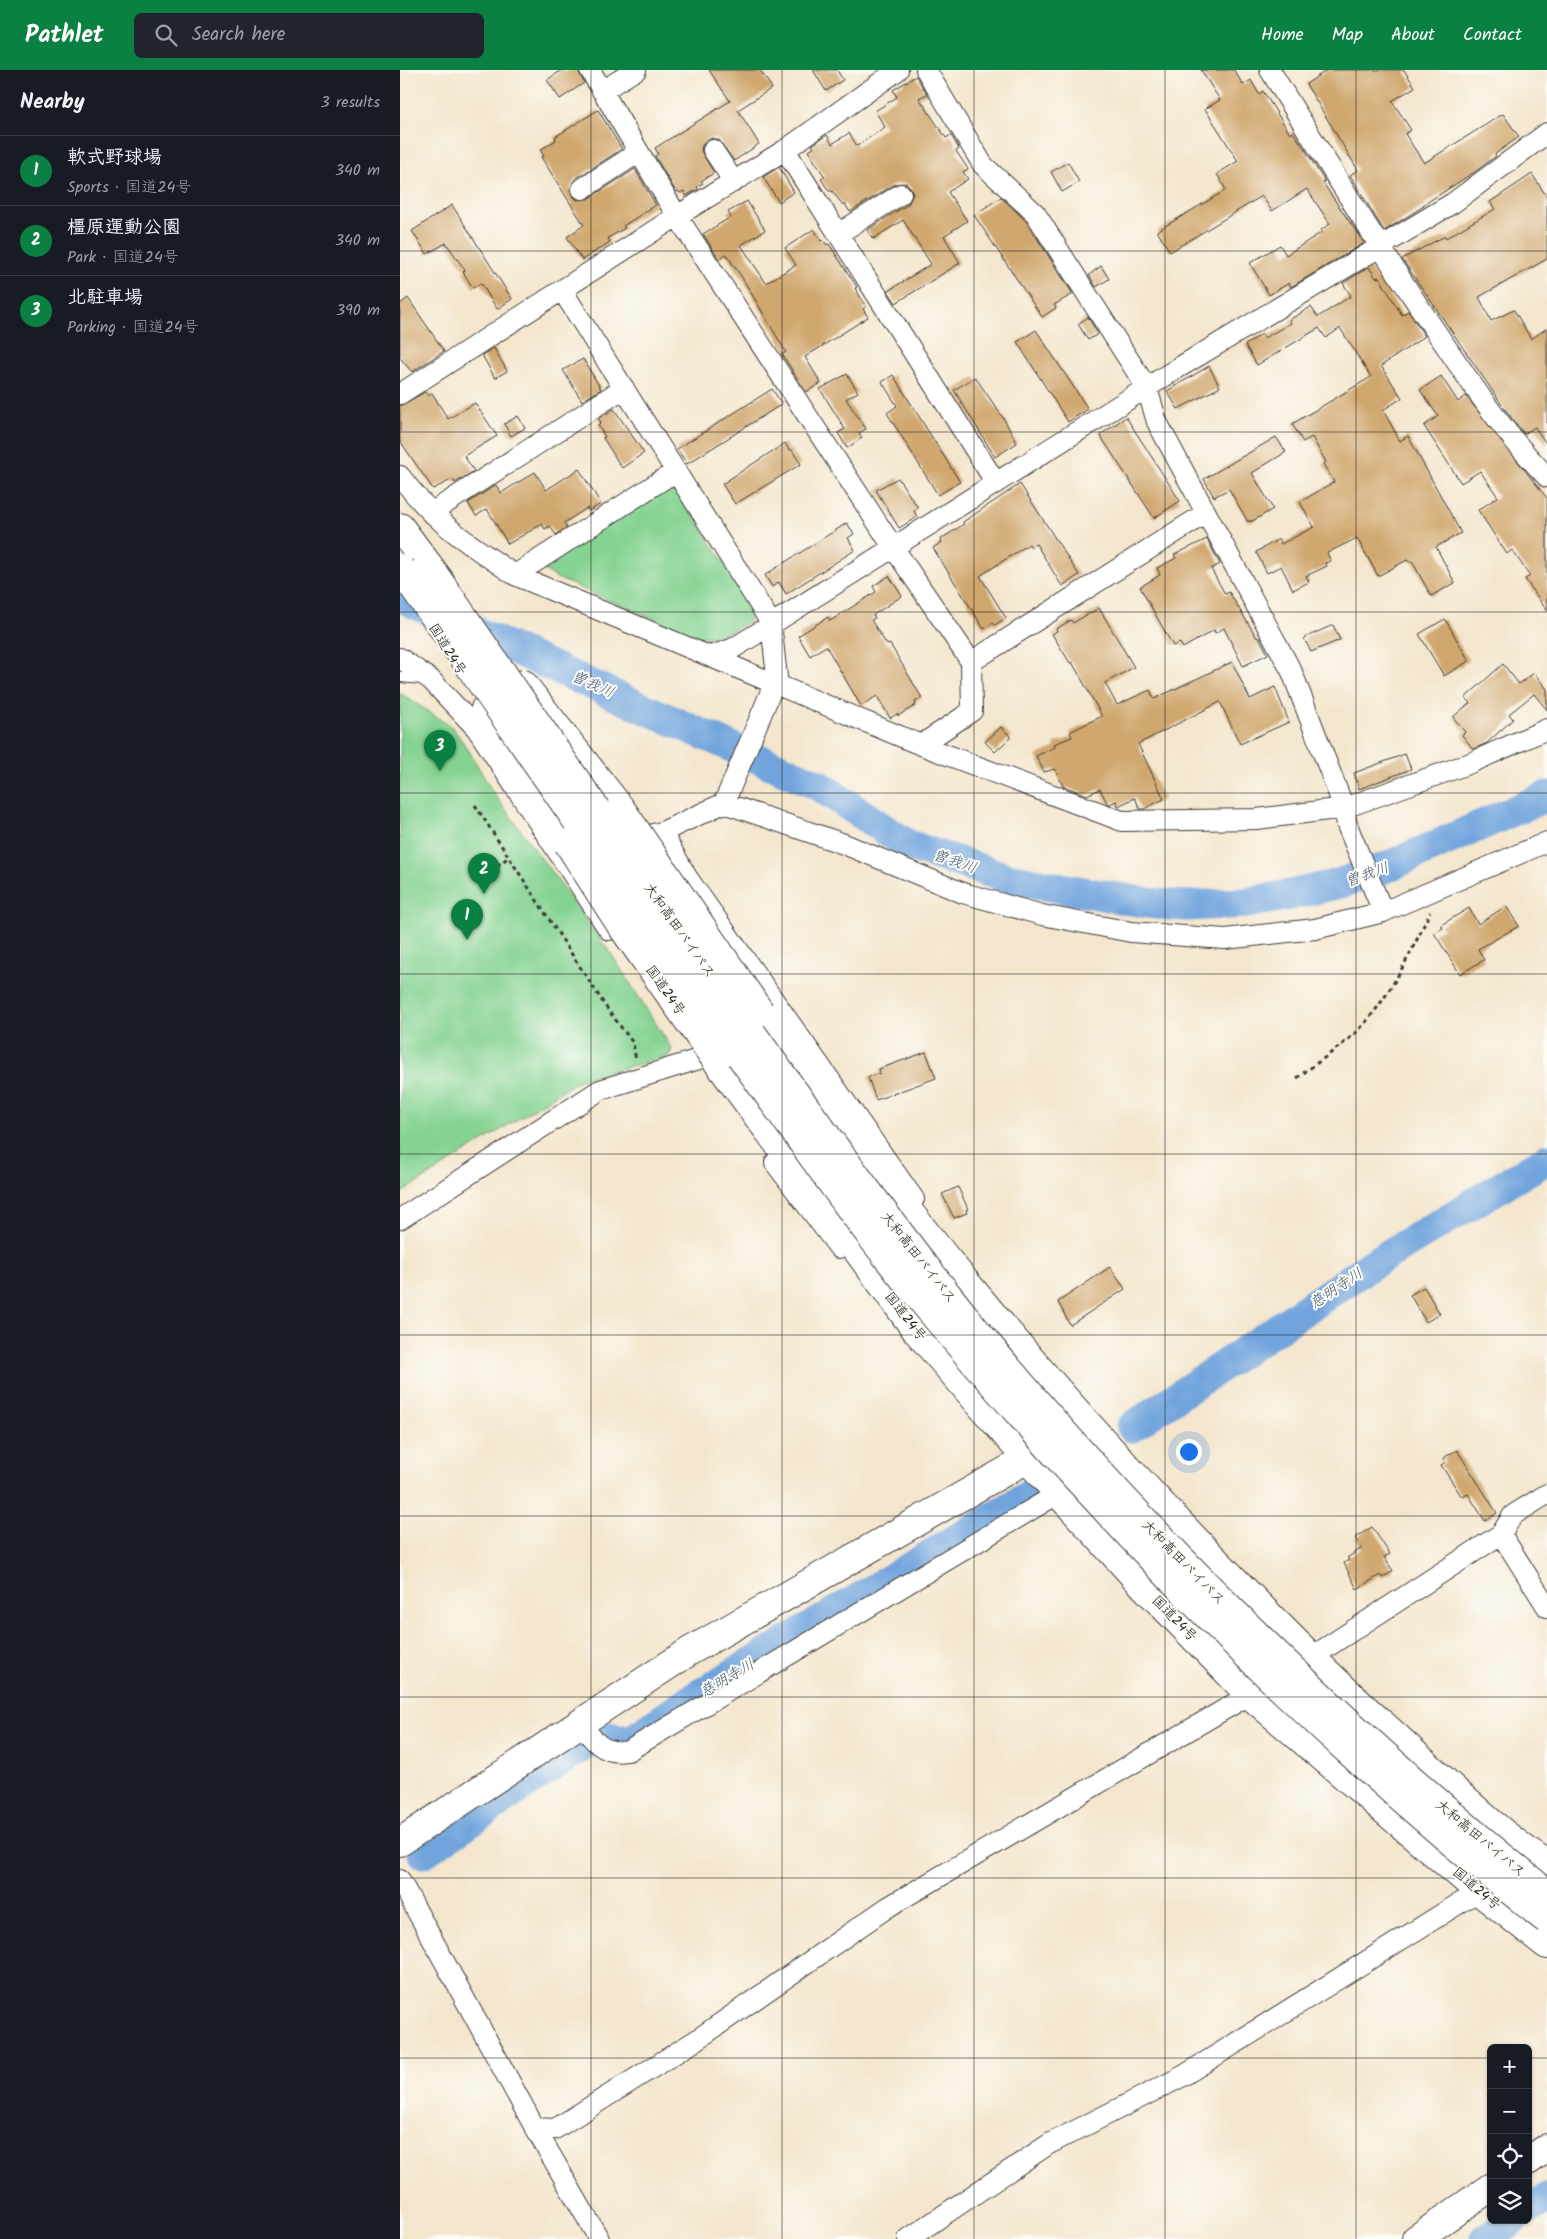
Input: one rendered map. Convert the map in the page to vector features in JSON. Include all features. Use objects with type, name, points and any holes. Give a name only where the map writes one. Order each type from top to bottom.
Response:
[{"type":"main road","name":"大和高田バイパス","points":[[400,527],[774,1065],[938,1283],[1028,1391],[1122,1499],[1323,1700],[1425,1792],[1547,1892]]},
{"type":"main road","points":[[427,564],[622,809],[767,1023],[882,1177],[977,1297],[1180,1525],[1340,1687],[1541,1855]]},
{"type":"main road","name":"大和高田バイパス","points":[[400,568],[489,692],[746,1064],[831,1182],[917,1296],[1109,1515],[1205,1615],[1308,1715],[1411,1808],[1547,1920]]},
{"type":"main road","name":"国道24号","points":[[400,572],[707,1060],[916,1330],[1027,1459],[1136,1578],[1250,1695],[1480,1892],[1547,1945]]},
{"type":"main road","points":[[400,1842],[589,1734],[727,1628],[1027,1459]]},
{"type":"main road","points":[[1532,2158],[1547,2148]]},
{"type":"main road","points":[[1416,2239],[1487,2190]]},
{"type":"street","points":[[590,70],[677,216],[893,547],[971,662],[972,711],[921,746]]},
{"type":"street","points":[[602,91],[636,70]]},
{"type":"street","points":[[400,394],[677,216],[785,150],[898,70]]},
{"type":"street","points":[[926,70],[984,165],[1035,213],[1147,388],[1157,422],[1292,672],[1382,912]]},
{"type":"street","points":[[1270,70],[1379,246],[1474,390],[1518,447],[1547,477]]},
{"type":"street","points":[[710,656],[732,649],[1147,388],[1379,246],[1453,204],[1547,133]]},
{"type":"street","points":[[713,150],[734,182]]},
{"type":"street","points":[[785,150],[996,483]]},
{"type":"street","points":[[582,189],[639,152]]},
{"type":"street","points":[[838,234],[901,194]]},
{"type":"street","points":[[559,855],[662,832],[725,799],[777,677],[771,623],[562,290]]},
{"type":"street","points":[[431,513],[624,388]]},
{"type":"street","points":[[515,575],[676,471]]},
{"type":"street","points":[[400,476],[416,498],[463,541],[515,575],[710,656],[772,690],[1122,821],[1346,817],[1547,729]]},
{"type":"street","points":[[971,662],[1206,512]]},
{"type":"street","points":[[400,658],[431,680],[477,729],[559,855],[707,1060],[600,1090],[400,1219]]},
{"type":"street","points":[[725,799],[844,844],[963,893],[1042,916],[1131,932],[1225,939],[1315,929],[1382,912],[1547,842]]},
{"type":"street","points":[[662,832],[687,878],[894,1168],[977,1297]]},
{"type":"street","points":[[589,1734],[607,1751],[619,1752],[636,1747],[1059,1492]]},
{"type":"street","points":[[535,2128],[555,2129],[696,2041],[888,1907],[1311,1658],[1501,1534],[1513,1515],[1547,1494]]},
{"type":"street","points":[[1501,1534],[1547,1607]]},
{"type":"street","points":[[908,2239],[1049,2144],[1183,2076],[1541,1855]]},
{"type":"street","points":[[400,1880],[535,2128],[599,2239]]},
{"type":"lane","points":[[400,676],[431,680]]},
{"type":"path","points":[[475,805],[606,1008],[633,1043],[636,1065]]},
{"type":"path","points":[[484,875],[509,857]]},
{"type":"path","points":[[1297,1078],[1353,1035],[1377,1008],[1416,941],[1442,887]]},
{"type":"green space","points":[[664,486],[677,490],[752,606],[749,621],[718,636],[696,637],[557,578],[538,566]]},
{"type":"green space","points":[[400,693],[453,728],[492,791],[612,955],[672,1049],[669,1056],[579,1080],[400,1194]]},
{"type":"building","points":[[562,70],[578,70],[584,83],[560,99],[547,80]]},
{"type":"building","points":[[709,70],[760,70],[772,88],[738,110],[759,144],[734,161],[719,140],[713,138],[706,140],[702,145],[701,151],[714,173],[701,181],[703,183],[697,187],[698,189],[686,196],[684,191],[676,192],[655,156],[658,154],[655,148],[730,101]]},
{"type":"building","points":[[813,70],[837,70],[843,80],[826,91]]},
{"type":"building","points":[[1201,70],[1234,70],[1243,85],[1251,80],[1259,94],[1263,91],[1290,134],[1293,132],[1304,148],[1325,182],[1323,183],[1364,243],[1291,287],[1289,283],[1269,295],[1250,263],[1280,245],[1286,255],[1322,232],[1321,230],[1330,224],[1307,189],[1272,211],[1262,196],[1170,252],[1157,231],[1226,190],[1217,174],[1238,161],[1205,109],[1220,100]]},
{"type":"building","points":[[1327,70],[1404,70],[1415,87],[1392,101],[1411,130],[1405,134],[1424,163],[1503,114],[1519,137],[1495,154],[1496,156],[1476,171],[1384,231],[1350,175],[1358,170],[1306,84]]},
{"type":"building","points":[[916,76],[927,94],[919,98],[946,138],[951,135],[959,149],[956,151],[968,169],[963,172],[968,179],[948,192],[967,221],[944,236],[960,263],[896,303],[888,291],[931,264],[903,220],[873,239],[867,230],[908,204],[913,194],[911,188],[906,183],[895,184],[850,212],[832,191],[829,191],[821,179],[825,177],[808,151],[814,148],[812,145],[827,135],[832,144],[849,133],[857,146],[885,127],[875,111],[897,97],[893,90]]},
{"type":"building","points":[[598,110],[622,149],[575,179],[570,189],[572,195],[577,200],[588,199],[635,169],[656,205],[623,226],[625,228],[608,238],[610,242],[582,260],[567,237],[584,225],[541,157],[544,156],[540,150],[556,140],[555,137]]},
{"type":"building","points":[[1068,162],[1079,182],[1062,192],[1051,172]]},
{"type":"building","points":[[779,167],[794,192],[779,202],[763,177]]},
{"type":"building","points":[[1532,174],[1547,197],[1547,259],[1479,297],[1491,321],[1514,310],[1531,339],[1547,328],[1547,445],[1535,427],[1524,434],[1402,259],[1445,236],[1446,238],[1495,209],[1490,202]]},
{"type":"building","points":[[1001,197],[1026,221],[1073,294],[1054,305],[1056,308],[1042,317],[974,215]]},
{"type":"building","points":[[747,201],[765,230],[741,245],[766,283],[796,265],[785,248],[814,229],[821,241],[823,240],[827,245],[829,244],[857,287],[855,288],[866,307],[863,309],[868,317],[805,357],[821,383],[806,392],[782,354],[786,352],[741,276],[726,254],[719,259],[703,234],[731,217],[728,212]]},
{"type":"building","points":[[452,205],[512,299],[497,309],[481,283],[473,288],[463,272],[465,270],[446,243],[427,254],[412,231]]},
{"type":"building","points":[[1101,266],[1109,279],[1096,287],[1089,275]]},
{"type":"building","points":[[1369,267],[1376,278],[1379,277],[1402,315],[1408,311],[1425,336],[1381,366],[1402,398],[1383,410],[1400,441],[1408,436],[1461,533],[1436,547],[1455,583],[1431,596],[1412,561],[1409,562],[1407,560],[1378,576],[1357,538],[1327,553],[1331,561],[1325,563],[1327,566],[1306,576],[1309,582],[1293,590],[1281,566],[1267,573],[1256,552],[1279,539],[1281,544],[1314,527],[1300,502],[1334,482],[1323,464],[1326,462],[1312,437],[1303,442],[1292,424],[1371,377],[1340,328],[1326,338],[1319,328],[1257,365],[1245,345],[1262,334],[1264,338],[1291,323],[1289,320],[1311,307],[1318,317],[1351,296],[1343,283]]},
{"type":"building","points":[[408,298],[444,351],[412,372],[400,358],[400,304]]},
{"type":"building","points":[[1088,317],[1098,334],[1088,340],[1078,324]]},
{"type":"building","points":[[1036,330],[1088,409],[1068,422],[1017,342]]},
{"type":"building","points":[[494,348],[507,371],[495,378],[482,355]]},
{"type":"building","points":[[583,359],[601,389],[582,401],[563,370]]},
{"type":"building","points":[[1209,366],[1220,387],[1178,409],[1167,391]]},
{"type":"building","points":[[847,374],[858,392],[846,399],[866,429],[859,433],[862,438],[847,448],[838,433],[845,429],[820,389]]},
{"type":"building","points":[[893,375],[960,482],[938,495],[887,413],[897,406],[882,382]]},
{"type":"building","points":[[1441,376],[1458,402],[1466,396],[1547,498],[1547,611],[1525,579],[1530,576],[1512,550],[1507,554],[1478,510],[1498,497],[1480,471],[1461,483],[1424,426],[1438,416],[1420,390]]},
{"type":"building","points":[[975,377],[1004,419],[1017,443],[995,457],[954,390]]},
{"type":"building","points":[[772,389],[782,404],[687,464],[677,449]]},
{"type":"building","points":[[425,392],[428,396],[432,393],[448,419],[475,403],[497,436],[464,456],[474,471],[455,483],[453,479],[433,489],[400,441],[400,406]]},
{"type":"building","points":[[614,409],[644,453],[622,468],[603,438],[605,437],[598,425],[601,422],[598,419]]},
{"type":"building","points":[[518,416],[525,428],[511,436],[504,424]]},
{"type":"building","points":[[1126,417],[1180,501],[1154,518],[1100,435]]},
{"type":"building","points":[[1276,437],[1286,452],[1252,473],[1273,509],[1248,522],[1229,489],[1214,497],[1204,479]]},
{"type":"building","points":[[785,443],[801,464],[735,504],[722,484]]},
{"type":"building","points":[[579,469],[601,504],[589,511],[587,508],[564,523],[567,527],[556,535],[550,526],[545,529],[542,524],[508,544],[487,509],[476,516],[468,503],[496,485],[501,493],[535,472],[546,490]]},
{"type":"building","points":[[898,478],[918,508],[914,511],[917,517],[899,528],[876,490]]},
{"type":"building","points":[[1020,484],[1079,575],[1062,586],[1036,544],[1031,547],[1029,544],[980,576],[1006,618],[984,629],[933,548],[942,542],[941,539],[964,524],[963,522]]},
{"type":"building","points":[[847,523],[854,534],[848,538],[855,550],[786,594],[779,582],[772,587],[765,575]]},
{"type":"building","points":[[1207,539],[1220,564],[1211,569],[1225,594],[1229,592],[1268,654],[1243,666],[1224,628],[1215,633],[1214,630],[1183,648],[1180,643],[1173,646],[1140,587],[1160,575],[1157,568],[1176,558],[1174,555]]},
{"type":"building","points":[[889,576],[902,596],[873,615],[875,618],[871,620],[887,645],[890,644],[922,698],[915,702],[916,705],[898,716],[897,714],[890,718],[877,696],[861,706],[826,646],[810,656],[798,636],[828,617],[830,621],[876,592],[873,586]]},
{"type":"building","points":[[1099,608],[1134,667],[1105,683],[1117,705],[1150,690],[1154,699],[1232,662],[1250,699],[1275,687],[1289,722],[1240,744],[1220,702],[1138,744],[1164,799],[1144,809],[1140,809],[1135,798],[1118,806],[1116,801],[1110,804],[1107,803],[1100,789],[1087,795],[1063,786],[1055,769],[1044,772],[1036,756],[1055,747],[1054,744],[1072,737],[1070,732],[1102,716],[1072,662],[1070,663],[1052,634],[1057,631],[1056,629],[1071,620],[1073,623]]},
{"type":"building","points":[[1445,619],[1469,661],[1444,676],[1419,634]]},
{"type":"building","points":[[1333,625],[1340,640],[1311,652],[1304,638]]},
{"type":"building","points":[[1503,664],[1519,684],[1534,673],[1547,689],[1547,710],[1534,694],[1509,714],[1513,719],[1487,743],[1473,749],[1462,735],[1465,732],[1453,717],[1470,703],[1465,698]]},
{"type":"building","points":[[1001,727],[1011,737],[995,752],[985,742]]},
{"type":"building","points":[[1405,754],[1411,769],[1359,789],[1354,773]]},
{"type":"building","points":[[1506,906],[1519,926],[1478,949],[1484,960],[1460,974],[1434,933],[1443,928],[1441,925],[1469,908],[1478,924]]},
{"type":"building","points":[[926,1052],[936,1078],[876,1100],[868,1077],[880,1073],[879,1069]]},
{"type":"building","points":[[958,1187],[968,1209],[966,1210],[967,1213],[954,1218],[942,1194]]},
{"type":"building","points":[[1110,1267],[1125,1289],[1070,1325],[1058,1302]]},
{"type":"building","points":[[1424,1287],[1440,1314],[1426,1322],[1410,1295]]},
{"type":"building","points":[[1457,1450],[1497,1513],[1485,1521],[1468,1494],[1462,1497],[1441,1465],[1445,1462],[1443,1458]]},
{"type":"building","points":[[1372,1527],[1390,1554],[1384,1557],[1393,1571],[1382,1578],[1380,1575],[1357,1589],[1344,1563],[1349,1560],[1347,1558],[1362,1548],[1355,1538]]},
{"type":"waterway","name":"曽我川","points":[[400,597],[623,699],[818,785],[908,845],[1007,878],[1066,889],[1148,903],[1186,906],[1246,903],[1294,894],[1341,883],[1387,867],[1547,796]]},
{"type":"waterway","name":"慈明寺川","points":[[1132,1427],[1371,1265],[1547,1159]]},
{"type":"waterway","name":"慈明寺川","points":[[423,1853],[589,1742],[609,1737],[621,1741],[635,1738],[693,1698],[1033,1493]]},
{"type":"waterway","points":[[1532,2207],[1547,2198]]},
{"type":"waterway","points":[[1485,2239],[1507,2224]]},
{"type":"place","name":"北駐車場","points":[[440,771]]},
{"type":"place","name":"橿原運動公園","points":[[484,894]]},
{"type":"place","name":"軟式野球場","points":[[467,940]]}]
